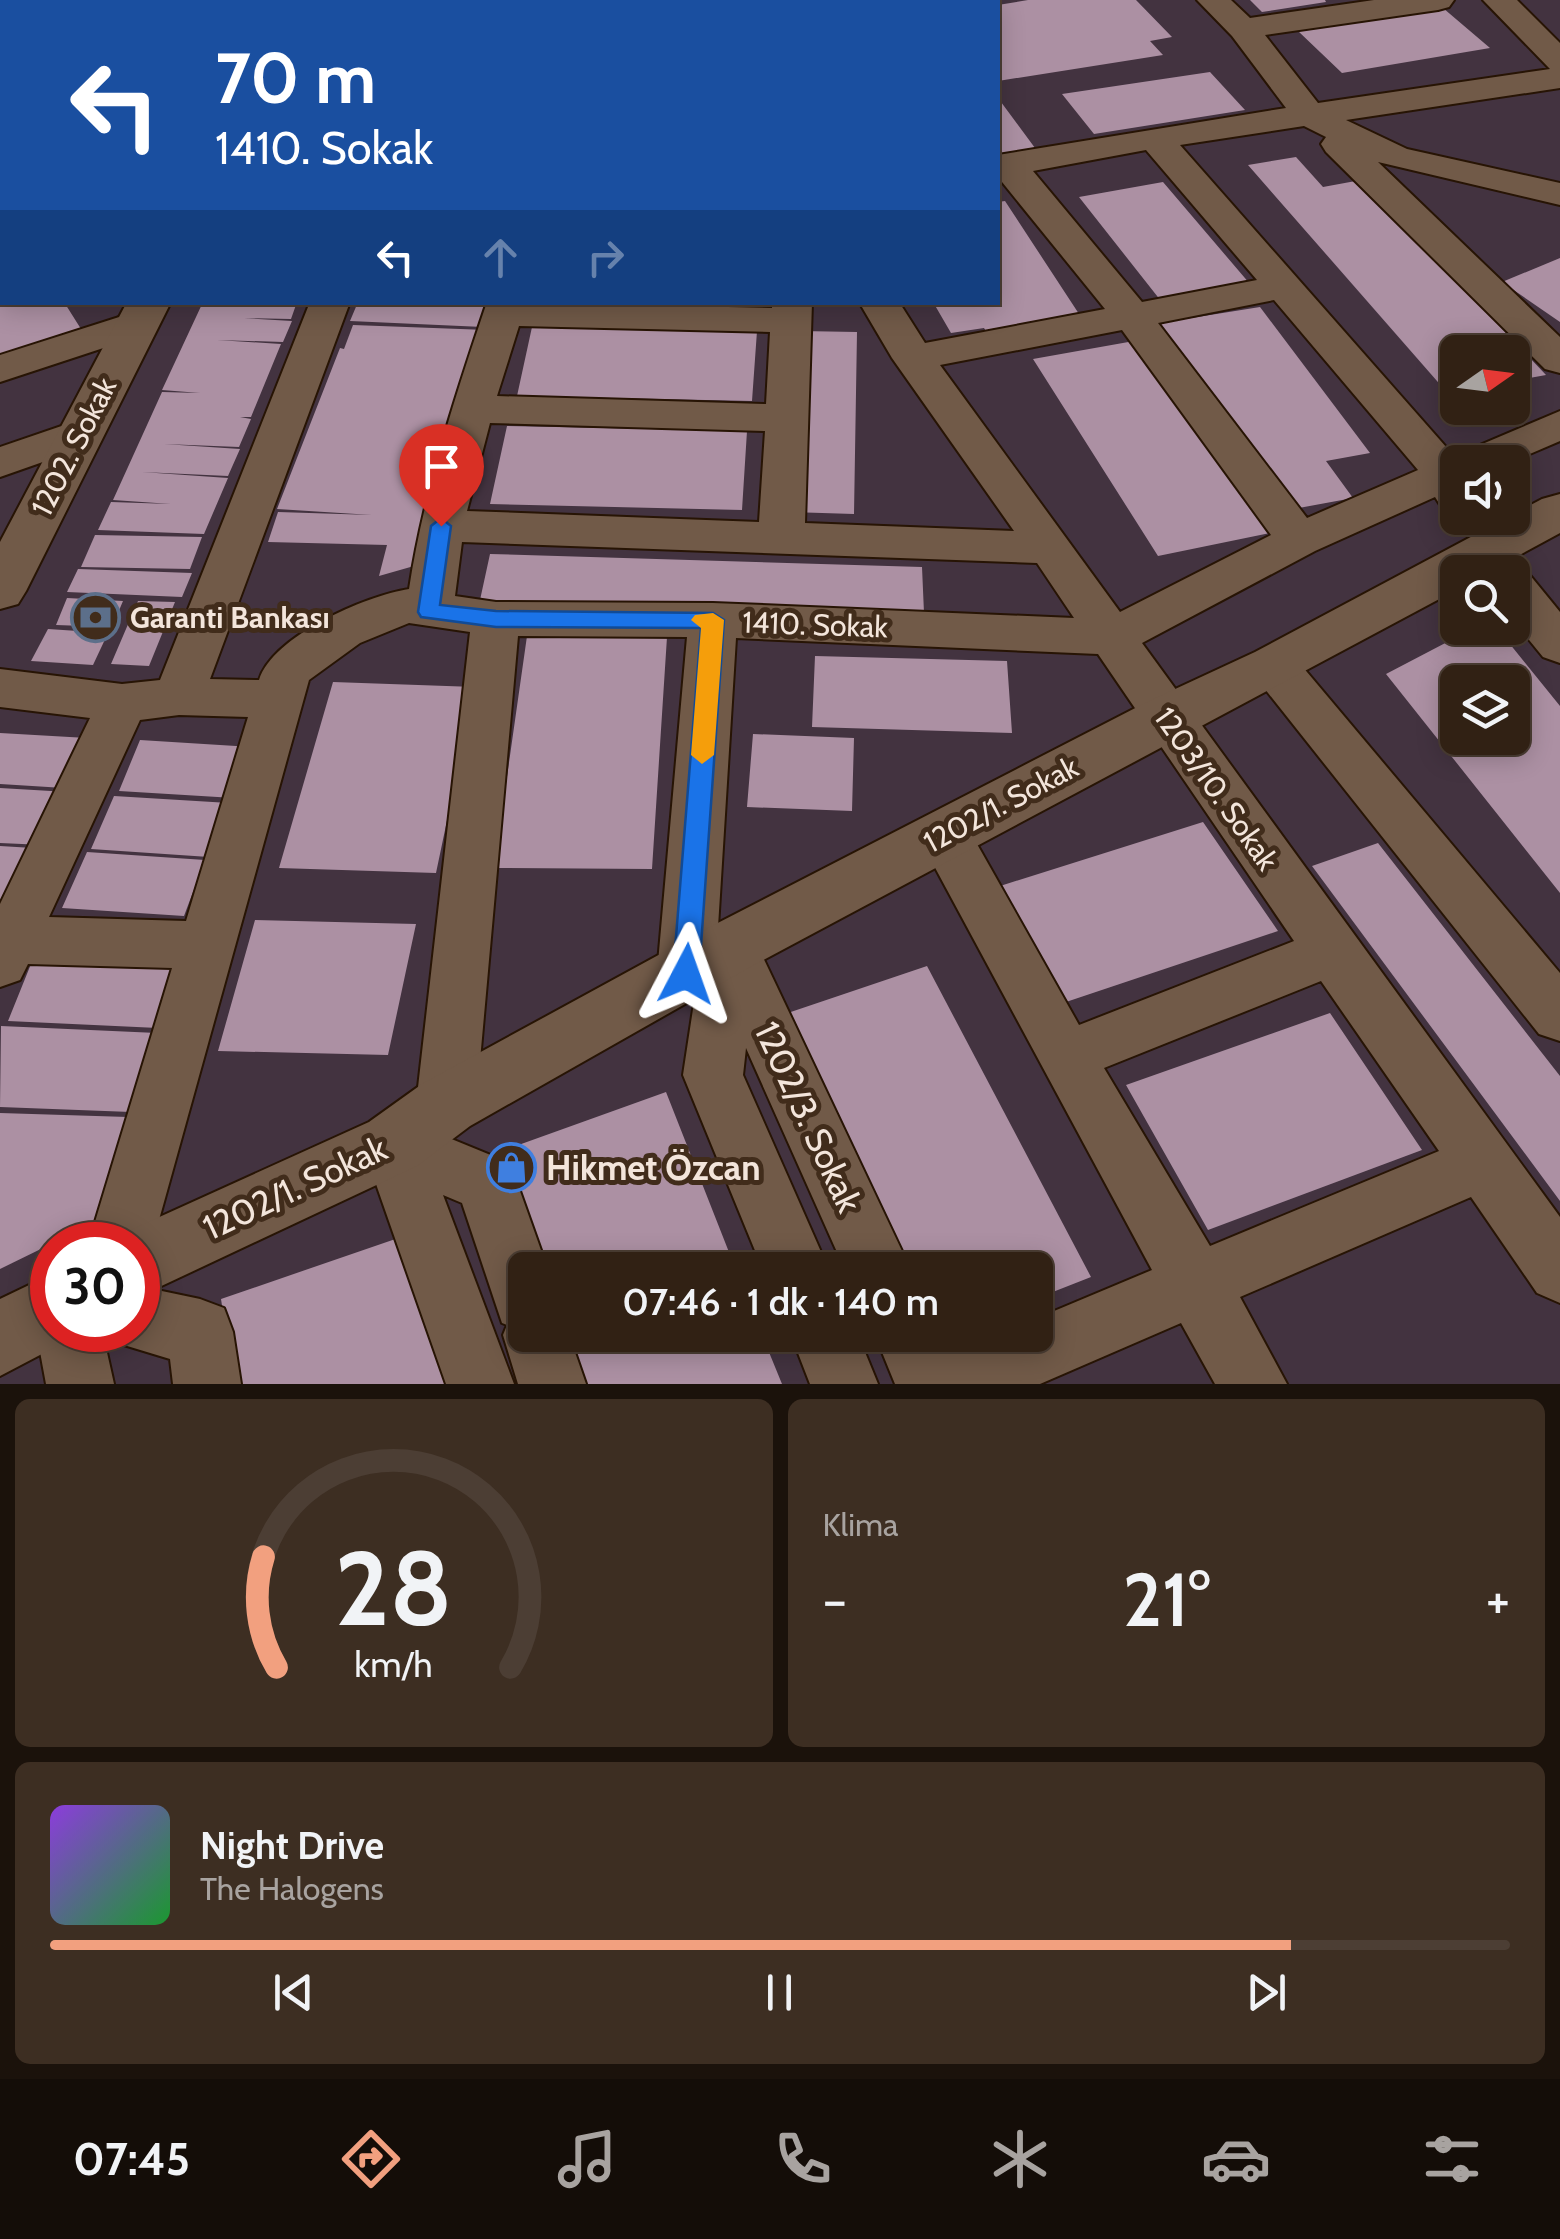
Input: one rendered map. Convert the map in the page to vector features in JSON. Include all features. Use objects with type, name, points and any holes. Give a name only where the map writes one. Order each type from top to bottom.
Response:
[{"type":"street","points":[[1213,0],[1243,30],[1310,116],[1560,360]]},
{"type":"street","points":[[1243,30],[1438,0]]},
{"type":"street","points":[[1499,0],[1560,62]]},
{"type":"street","points":[[1003,165],[1155,138],[1560,78]]},
{"type":"street","points":[[1310,116],[1396,158],[1560,194]]},
{"type":"street","points":[[1155,138],[1282,287],[1440,456]]},
{"type":"street","points":[[1003,165],[1132,316],[1298,540]]},
{"type":"street","points":[[912,358],[1282,287]]},
{"type":"street","points":[[179,696],[329,305]]},
{"type":"street","name":"1203/10. Sokak","points":[[882,305],[912,358],[1050,548],[1164,718],[1560,1270]]},
{"type":"street","points":[[0,369],[145,308]]},
{"type":"street","name":"1202. Sokak","points":[[0,591],[145,308]]},
{"type":"street","points":[[428,612],[441,526],[472,409],[505,308],[792,311],[781,541]]},
{"type":"street","points":[[472,409],[786,418]]},
{"type":"street","points":[[1519,445],[1560,424]]},
{"type":"street","points":[[0,463],[82,433]]},
{"type":"street","points":[[1112,637],[1298,540],[1440,484]]},
{"type":"street","name":"1202/1. Sokak","points":[[1494,555],[1560,511]]},
{"type":"street","points":[[441,526],[1050,548]]},
{"type":"street","name":"1202/1. Sokak","points":[[160,1252],[394,1144],[446,1105],[708,960],[1164,718],[1440,582]]},
{"type":"street","name":"1410. Sokak","points":[[127,1222],[287,670],[344,632],[406,606],[496,619],[713,620],[1112,637]]},
{"type":"street","points":[[1530,606],[1560,645]]},
{"type":"street","points":[[446,1105],[496,619]]},
{"type":"street","name":"1202/3. Sokak","points":[[713,620],[708,960],[713,1076],[788,1252]]},
{"type":"street","points":[[1274,666],[1560,1016]]},
{"type":"street","points":[[0,688],[122,703],[179,696],[279,700]]},
{"type":"street","points":[[122,703],[3,948],[210,945]]},
{"type":"street","points":[[944,836],[1254,1384]]},
{"type":"street","points":[[1066,1057],[1331,952]]},
{"type":"street","name":"1202/3. Sokak","points":[[708,960],[868,1252]]},
{"type":"street","points":[[394,1144],[488,1184],[510,1252]]},
{"type":"street","points":[[394,1144],[480,1384]]},
{"type":"street","points":[[960,1384],[1483,1162]]},
{"type":"street","points":[[0,1339],[30,1322]]},
{"type":"street","points":[[160,1324],[200,1332],[207,1384]]},
{"type":"street","points":[[73,1352],[80,1384]]},
{"type":"street","points":[[542,1352],[552,1384]]},
{"type":"street","points":[[831,1352],[844,1384]]},
{"type":"street","points":[[916,1352],[930,1384]]},
{"type":"shaded area","points":[[1000,0],[1560,0],[1560,1384],[0,1384],[0,305],[1000,305]]},
{"type":"building","points":[[1028,0],[1136,0],[1172,37],[1150,41],[1163,55],[1000,81],[1000,5]]},
{"type":"building","points":[[1250,0],[1325,0],[1326,2],[1262,12]]},
{"type":"building","points":[[1443,8],[1490,48],[1342,73],[1298,31]]},
{"type":"building","points":[[1210,72],[1245,110],[1094,134],[1062,94]]},
{"type":"building","points":[[1000,102],[1001,102],[1035,148],[1000,154]]},
{"type":"building","points":[[1296,157],[1323,187],[1361,180],[1508,335],[1440,335],[1440,384],[1248,165]]},
{"type":"building","points":[[1163,182],[1250,284],[1161,301],[1079,197]]},
{"type":"building","points":[[1005,201],[1081,317],[987,333],[984,328],[951,333],[935,305],[1000,305],[1000,202]]},
{"type":"building","points":[[1560,258],[1560,322],[1502,282]]},
{"type":"building","points":[[0,305],[66,305],[81,329],[0,356]]},
{"type":"building","points":[[202,305],[296,305],[291,319],[244,318],[292,321],[283,342],[217,340],[281,344],[251,417],[240,417],[251,419],[239,447],[164,444],[240,449],[228,476],[142,472],[228,478],[204,534],[98,530],[111,502],[171,504],[113,500],[162,392],[200,393],[162,390]]},
{"type":"building","points":[[357,305],[490,305],[483,327],[350,321]]},
{"type":"building","points":[[1260,307],[1370,453],[1326,461],[1353,498],[1288,510],[1160,323]]},
{"type":"building","points":[[353,325],[487,330],[421,564],[379,576],[387,545],[268,542],[278,512],[372,515],[277,509],[340,348],[344,349]]},
{"type":"building","points":[[532,327],[757,331],[752,401],[517,396]]},
{"type":"building","points":[[800,331],[857,332],[854,514],[790,512]]},
{"type":"building","points":[[1134,341],[1270,533],[1158,556],[1033,359]]},
{"type":"building","points":[[1530,358],[1546,375],[1530,378]]},
{"type":"building","points":[[507,426],[747,431],[742,510],[490,504]]},
{"type":"building","points":[[95,535],[202,537],[190,569],[81,567]]},
{"type":"building","points":[[490,554],[922,567],[924,613],[480,600]]},
{"type":"building","points":[[78,569],[192,573],[182,597],[67,592]]},
{"type":"building","points":[[67,598],[123,601],[112,627],[56,625]]},
{"type":"building","points":[[138,601],[175,602],[149,666],[111,664]]},
{"type":"building","points":[[48,629],[108,633],[93,665],[31,661]]},
{"type":"building","points":[[527,636],[667,637],[652,869],[494,868]]},
{"type":"building","points":[[1441,645],[1511,645],[1527,665],[1440,665],[1440,742],[1386,674]]},
{"type":"building","points":[[815,656],[1007,661],[1012,733],[812,727]]},
{"type":"building","points":[[1530,669],[1560,706],[1560,893],[1450,755],[1530,755]]},
{"type":"building","points":[[333,682],[475,687],[436,873],[279,868]]},
{"type":"building","points":[[0,733],[87,738],[64,788],[0,784]]},
{"type":"building","points":[[753,734],[854,738],[852,811],[747,807]]},
{"type":"building","points":[[140,740],[252,747],[234,798],[119,791]]},
{"type":"building","points":[[0,788],[68,792],[44,845],[0,843]]},
{"type":"building","points":[[114,796],[229,803],[209,857],[91,849]]},
{"type":"building","points":[[1203,822],[1278,931],[1063,1003],[997,887]]},
{"type":"building","points":[[1378,843],[1560,1076],[1560,1201],[1312,866]]},
{"type":"building","points":[[0,846],[33,848],[7,904],[0,903]]},
{"type":"building","points":[[87,852],[205,860],[184,916],[62,908]]},
{"type":"building","points":[[255,920],[416,924],[388,1055],[218,1051]]},
{"type":"building","points":[[181,958],[158,1028],[8,1021],[33,959]]},
{"type":"building","points":[[927,966],[1091,1277],[1053,1292],[1053,1252],[873,1252],[770,1019]]},
{"type":"building","points":[[1330,1013],[1422,1150],[1208,1230],[1126,1085]]},
{"type":"building","points":[[1,1026],[157,1033],[131,1112],[0,1107]]},
{"type":"building","points":[[666,1092],[729,1252],[527,1252],[496,1153]]},
{"type":"building","points":[[0,1113],[128,1117],[94,1222],[30,1222],[30,1254],[0,1269]]},
{"type":"building","points":[[410,1234],[446,1384],[234,1384],[221,1299]]},
{"type":"building","points":[[559,1352],[769,1352],[782,1384],[569,1384]]},
{"type":"slow traffic","points":[[702,620],[713,620],[702,755]]},
{"type":"place","name":"Garanti Bankası","points":[[95,618]]},
{"type":"place","name":"Hikmet Özcan","points":[[511,1168]]},
{"type":"route","points":[[441,526],[428,612],[496,619],[713,620],[686,974]]}]
